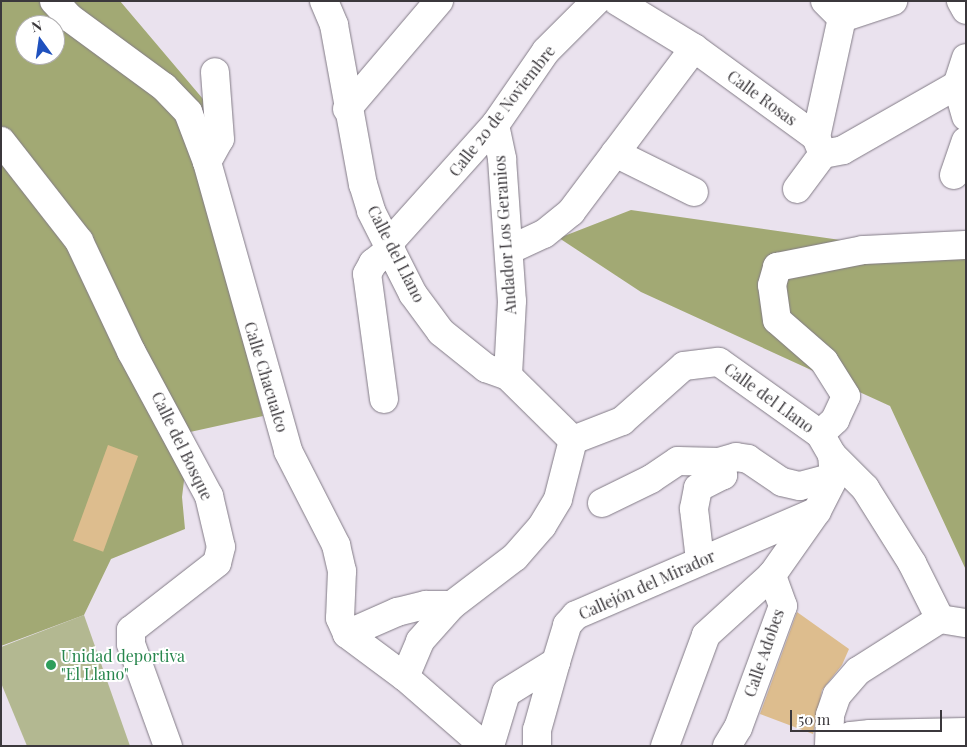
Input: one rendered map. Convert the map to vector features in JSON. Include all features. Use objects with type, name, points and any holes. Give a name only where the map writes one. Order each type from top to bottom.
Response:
[{"type":"street","name":"Calle Chacualco","points":[[54,1],[176,99],[188,112],[207,162],[288,451],[336,545],[342,570],[340,618],[347,634]]},
{"type":"street","name":"Calle del Llano","points":[[324,1],[334,25],[347,109],[363,184],[371,211],[413,294],[441,332],[486,368],[508,376],[573,440],[622,421],[684,366],[719,362],[829,455],[864,488],[912,563],[953,621]]},
{"type":"street","points":[[347,109],[439,1]]},
{"type":"street","name":"Calle 20 de Noviembre","points":[[384,399],[367,274],[373,263],[495,125],[546,51],[596,1]]},
{"type":"street","name":"Calle Rosas","points":[[617,1],[694,48],[819,145]]},
{"type":"street","points":[[797,189],[819,145],[834,10],[893,1]]},
{"type":"street","points":[[961,1],[966,10]]},
{"type":"street","points":[[508,250],[560,224],[694,48]]},
{"type":"street","points":[[966,58],[957,85],[966,117]]},
{"type":"street","points":[[207,162],[220,139],[215,72]]},
{"type":"street","points":[[819,145],[843,150],[957,85]]},
{"type":"street","name":"Andador Los Geranios","points":[[495,125],[502,159],[512,301],[508,376]]},
{"type":"street","name":"Calle del Bosque","points":[[1,141],[78,241],[131,351],[209,496],[221,547],[217,563],[131,630],[131,644],[168,746]]},
{"type":"street","points":[[954,176],[966,141]]},
{"type":"street","points":[[615,152],[694,192]]},
{"type":"street","points":[[665,746],[706,635],[772,576],[817,511],[835,420],[846,396],[824,361],[776,320],[772,285],[777,267],[863,250],[966,245]]},
{"type":"street","points":[[405,677],[420,641],[452,605],[515,557],[542,526],[558,499],[573,440]]},
{"type":"street","points":[[602,503],[651,479],[678,461],[722,466],[736,457],[748,459],[782,482],[800,486],[829,455]]},
{"type":"street","points":[[700,560],[694,509],[698,488],[723,475],[722,466]]},
{"type":"street","name":"Callejón del Mirador","points":[[537,746],[536,730],[567,625],[576,615],[817,511]]},
{"type":"street","name":"Calle Adobes","points":[[727,746],[738,728],[783,606],[772,576]]},
{"type":"street","points":[[347,634],[398,612],[426,604],[452,605]]},
{"type":"street","points":[[828,746],[830,715],[842,689],[858,671],[953,621]]},
{"type":"street","points":[[347,634],[405,677],[484,746]]},
{"type":"street","points":[[490,746],[506,693],[556,662]]},
{"type":"street","points":[[836,746],[851,736],[966,732]]},
{"type":"green space","points":[[1,1],[120,1],[203,99],[203,177],[263,416],[190,432],[182,497],[185,529],[111,559],[84,615],[1,646]]},
{"type":"green space","points":[[631,210],[966,258],[966,570],[890,406],[641,292],[559,238]]},
{"type":"green space","name":"Unidad deportiva \"El Llano\"","points":[[84,615],[130,746],[27,746],[1,683],[1,647]]},
{"type":"building","points":[[108,445],[138,456],[103,552],[73,541]]},
{"type":"building","points":[[797,612],[849,649],[842,665],[822,690],[813,734],[760,714]]},
{"type":"place","name":"Unidad deportiva \"El Llano\"","points":[[51,665]]}]
